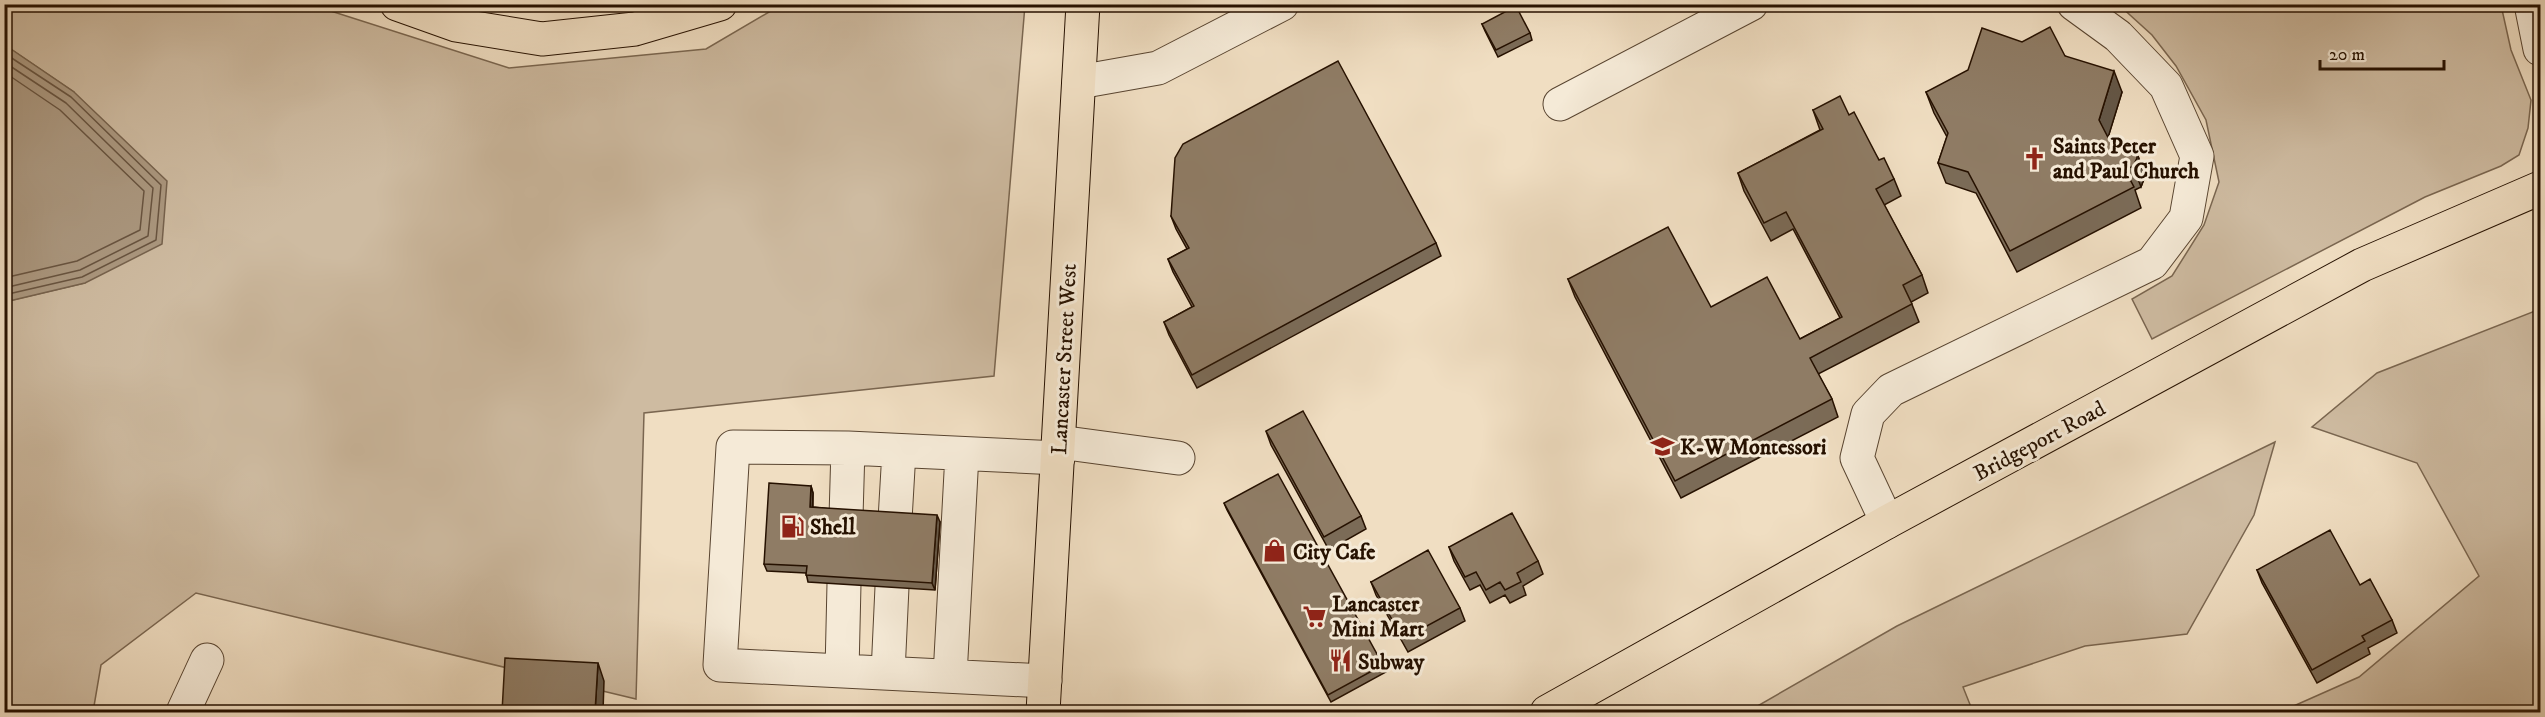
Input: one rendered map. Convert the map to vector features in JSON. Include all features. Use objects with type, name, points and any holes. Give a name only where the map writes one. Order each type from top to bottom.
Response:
[{"type":"main road","points":[[397,4],[456,25],[542,39],[634,29],[720,4]]},
{"type":"main road","name":"Lancaster Street West","points":[[1044,697],[1083,4]]},
{"type":"main road","name":"Bridgeport Road","points":[[1547,712],[1887,522],[2362,265],[2541,188]]},
{"type":"street","points":[[1079,82],[1158,68],[1282,4]]},
{"type":"street","points":[[1560,104],[1751,4]]},
{"type":"street","points":[[1887,522],[1857,458],[1868,414],[1891,390],[2152,263],[2186,218],[2197,156],[2166,86],[2118,36],[2074,4]]},
{"type":"street","points":[[2531,4],[2541,49]]},
{"type":"street","points":[[1044,697],[950,676],[720,665],[733,447],[848,448],[962,454],[1058,450],[1178,458]]},
{"type":"street","points":[[846,517],[848,448]]},
{"type":"street","points":[[895,520],[899,451]]},
{"type":"street","points":[[950,676],[962,454]]},
{"type":"street","points":[[842,671],[844,584]]},
{"type":"street","points":[[888,673],[892,588]]},
{"type":"street","points":[[183,712],[207,660]]},
{"type":"shaded area","points":[[5,5],[312,5],[509,68],[706,49],[781,5],[1025,5],[994,376],[644,413],[636,699],[196,593],[101,665],[93,712],[5,712],[4,302],[85,283],[74,92],[5,45]]},
{"type":"shaded area","points":[[2119,5],[2501,5],[2511,50],[2531,100],[2528,128],[2519,155],[2501,166],[2425,197],[2152,339],[2132,299],[2172,276],[2204,225],[2219,182],[2206,120],[2176,66],[2152,35]]},
{"type":"shaded area","points":[[2540,309],[2540,712],[2280,712],[2359,677],[2479,576],[2417,463],[2312,427],[2377,373]]},
{"type":"shaded area","points":[[2275,442],[2254,515],[2187,634],[2085,646],[1963,687],[1973,712],[1747,712],[1897,626]]},
{"type":"water","points":[[5,45],[74,92],[167,181],[162,244],[85,283],[5,302]]},
{"type":"building","points":[[1516,6],[1530,33],[1496,50],[1482,24]]},
{"type":"building","name":"Saints Peter and Paul Church","points":[[2050,27],[2065,56],[2114,71],[2099,120],[2112,145],[2125,141],[2136,150],[2137,158],[2133,166],[2125,170],[2134,187],[2010,251],[1968,172],[1938,163],[1948,133],[1926,92],[1968,70],[1982,28],[2022,42]]},
{"type":"building","points":[[1338,61],[1436,243],[1192,375],[1164,322],[1194,306],[1168,259],[1189,248],[1171,216],[1175,158],[1183,144]]},
{"type":"building","points":[[1840,96],[1849,115],[1854,112],[1879,160],[1884,158],[1894,179],[1876,189],[1922,275],[1903,285],[1912,304],[1810,358],[1832,399],[1675,481],[1568,279],[1668,227],[1711,307],[1767,277],[1800,339],[1842,317],[1786,212],[1764,223],[1738,173],[1823,129],[1813,110]]},
{"type":"building","points":[[1303,411],[1361,516],[1324,537],[1266,431]]},
{"type":"building","points":[[1278,474],[1383,665],[1328,695],[1224,503]]},
{"type":"building","points":[[769,483],[811,486],[810,507],[937,515],[932,583],[806,575],[807,566],[764,564]]},
{"type":"building","points":[[1512,513],[1538,561],[1517,573],[1521,582],[1505,590],[1500,582],[1486,590],[1476,572],[1465,577],[1449,547]]},
{"type":"building","points":[[2330,530],[2360,585],[2370,579],[2392,620],[2362,636],[2365,641],[2312,670],[2257,570]]},
{"type":"building","points":[[1428,550],[1460,608],[1403,639],[1371,582]]},
{"type":"building","points":[[505,658],[598,663],[595,712],[502,712]]},
{"type":"place","name":"Saints Peter and Paul Church","points":[[2035,158]]},
{"type":"place","name":"K-W Montessori","points":[[1662,446]]},
{"type":"place","name":"Shell","points":[[792,526]]},
{"type":"place","name":"City Cafe","points":[[1275,551]]},
{"type":"place","name":"Lancaster Mini Mart","points":[[1314,616]]},
{"type":"place","name":"Subway","points":[[1340,661]]}]
